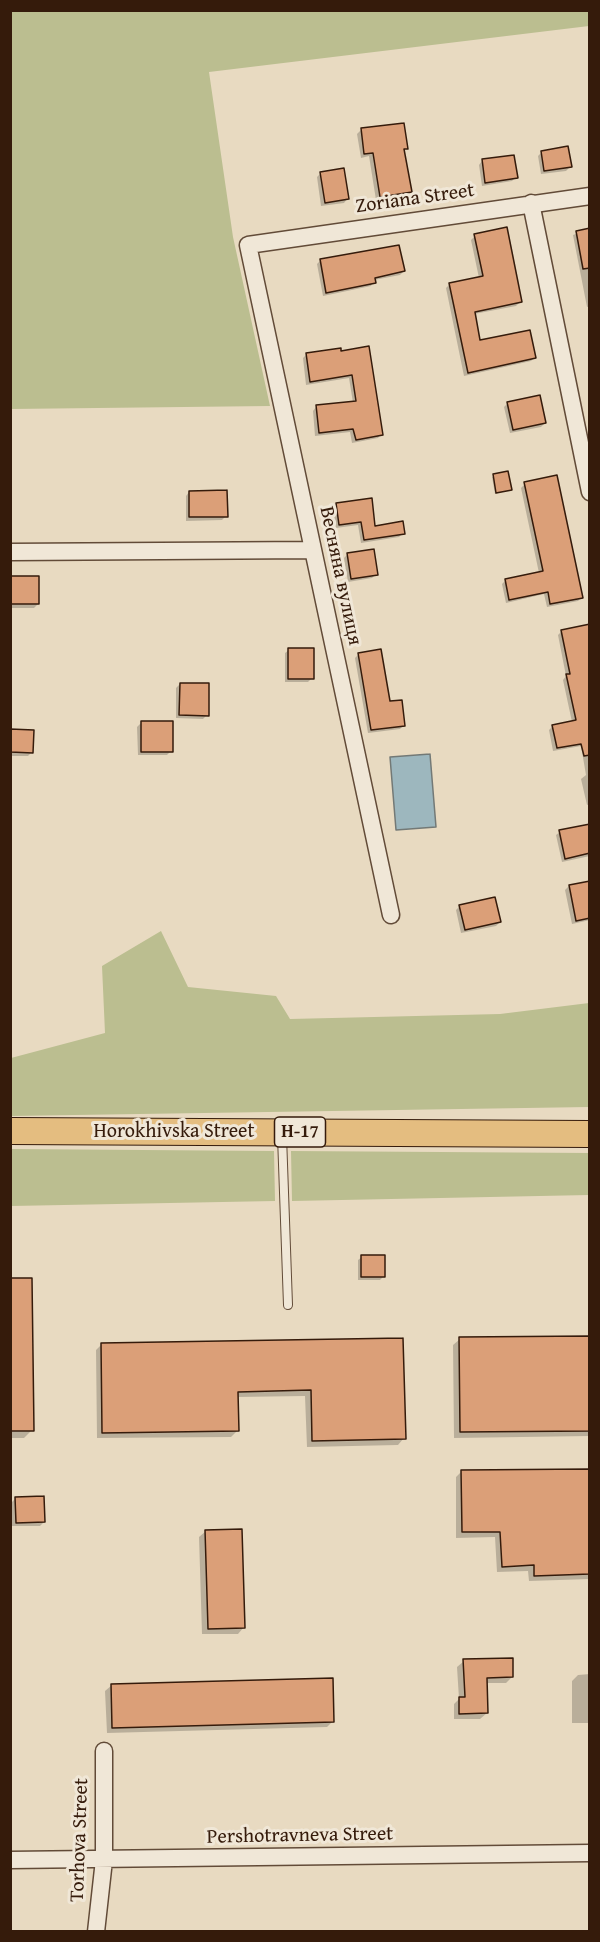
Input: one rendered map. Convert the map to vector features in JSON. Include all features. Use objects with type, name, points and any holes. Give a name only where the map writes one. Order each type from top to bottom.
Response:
[{"type":"main road","name":"Horokhivska Street","points":[[10,1131],[590,1134]]},
{"type":"street","name":"Zoriana Street","points":[[248,245],[590,196]]},
{"type":"street","points":[[531,203],[590,492]]},
{"type":"street","name":"Весняна вулиця","points":[[248,245],[391,915]]},
{"type":"street","points":[[10,552],[313,550]]},
{"type":"street","name":"Torhova Street","points":[[96,1932],[104,1860],[104,1751]]},
{"type":"street","name":"Pershotravneva Street","points":[[10,1860],[590,1853]]},
{"type":"lane","points":[[282,1132],[288,1305]]},
{"type":"green space","points":[[589,10],[589,26],[209,72],[233,237],[270,406],[11,409],[11,11]]},
{"type":"green space","points":[[161,931],[188,987],[276,996],[290,1019],[500,1014],[589,1003],[589,1107],[11,1116],[11,1058],[105,1033],[102,966]]},
{"type":"green space","points":[[11,1149],[274,1151],[275,1201],[11,1206]]},
{"type":"green space","points":[[291,1151],[589,1153],[589,1195],[292,1201]]},
{"type":"water","points":[[430,754],[436,827],[396,830],[390,757]]},
{"type":"building","points":[[404,123],[408,149],[404,149],[412,192],[380,197],[373,153],[364,154],[361,128]]},
{"type":"building","points":[[568,146],[572,167],[544,171],[541,151]]},
{"type":"building","points":[[514,155],[518,178],[485,183],[482,159]]},
{"type":"building","points":[[344,168],[349,199],[325,203],[320,172]]},
{"type":"building","points":[[507,227],[522,302],[475,312],[480,340],[530,330],[536,358],[468,373],[449,283],[483,276],[474,234]]},
{"type":"building","points":[[590,228],[590,268],[583,269],[576,231]]},
{"type":"building","points":[[399,245],[405,271],[375,278],[376,283],[326,293],[320,259]]},
{"type":"building","points":[[369,346],[383,435],[356,440],[353,429],[319,433],[316,405],[356,401],[352,375],[310,382],[306,353],[341,348],[341,351]]},
{"type":"building","points":[[540,395],[546,423],[513,430],[507,402]]},
{"type":"building","points":[[508,471],[512,490],[496,493],[493,474]]},
{"type":"building","points":[[557,475],[583,598],[550,604],[548,592],[509,600],[505,579],[543,571],[524,482]]},
{"type":"building","points":[[227,490],[228,517],[189,517],[189,491]]},
{"type":"building","points":[[372,498],[375,526],[403,521],[405,534],[364,540],[361,522],[339,525],[336,503]]},
{"type":"building","points":[[374,549],[378,575],[351,579],[347,553]]},
{"type":"building","points":[[10,576],[39,576],[39,604],[10,604]]},
{"type":"building","points":[[590,624],[590,755],[584,756],[581,744],[557,748],[552,725],[576,720],[566,674],[570,674],[561,630]]},
{"type":"building","points":[[288,648],[314,648],[314,679],[288,679]]},
{"type":"building","points":[[381,649],[390,701],[402,700],[405,726],[371,730],[358,653]]},
{"type":"building","points":[[180,683],[209,683],[209,716],[179,715]]},
{"type":"building","points":[[141,721],[173,721],[173,752],[141,752]]},
{"type":"building","points":[[10,729],[34,730],[33,753],[10,752]]},
{"type":"building","points":[[590,824],[590,853],[565,859],[559,830]]},
{"type":"building","points":[[590,881],[590,918],[576,921],[569,885]]},
{"type":"building","points":[[495,897],[501,922],[465,930],[459,905]]},
{"type":"building","points":[[361,1255],[385,1255],[385,1277],[361,1277]]},
{"type":"building","points":[[10,1278],[32,1278],[34,1431],[10,1431]]},
{"type":"building","points":[[590,1336],[590,1431],[460,1432],[459,1337]]},
{"type":"building","points":[[403,1338],[406,1439],[312,1441],[311,1390],[238,1392],[239,1431],[102,1433],[101,1343]]},
{"type":"building","points":[[590,1469],[590,1574],[534,1576],[534,1565],[502,1567],[500,1532],[462,1532],[461,1470]]},
{"type":"building","points":[[44,1496],[45,1522],[16,1523],[15,1497]]},
{"type":"building","points":[[242,1529],[245,1628],[208,1629],[205,1530]]},
{"type":"building","points":[[513,1658],[513,1677],[487,1678],[488,1713],[459,1714],[459,1697],[465,1697],[463,1659]]},
{"type":"building","points":[[333,1678],[334,1722],[112,1728],[111,1684]]}]
